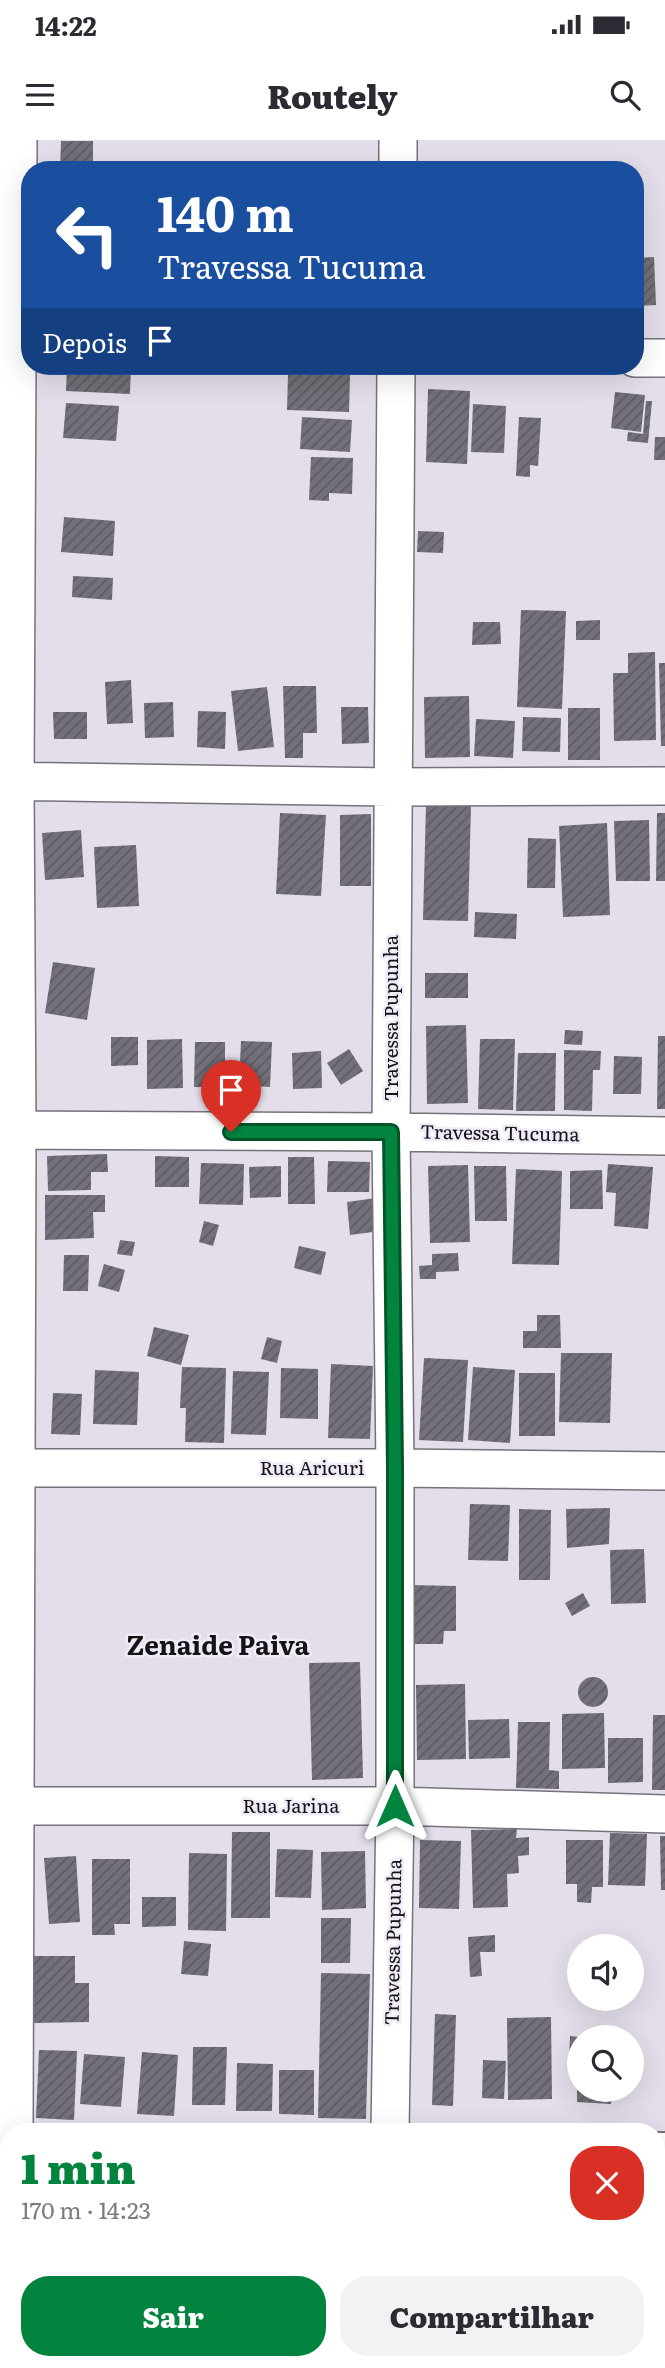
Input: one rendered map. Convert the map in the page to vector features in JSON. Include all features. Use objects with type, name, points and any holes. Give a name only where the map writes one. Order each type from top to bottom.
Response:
[{"type":"street","points":[[14,2123],[7,1807],[7,782],[18,140]]},
{"type":"street","points":[[398,140],[398,161]]},
{"type":"street","points":[[644,358],[665,358]]},
{"type":"street","name":"Travessa Pupunha","points":[[390,2123],[395,1806],[391,1132],[396,375]]},
{"type":"street","points":[[7,782],[392,787],[665,786]]},
{"type":"street","name":"Travessa Tucuma","points":[[8,1131],[665,1136]]},
{"type":"street","name":"Rua Aricuri","points":[[8,1468],[665,1471]]},
{"type":"street","name":"Rua Jarina","points":[[7,1807],[395,1806],[665,1814]]},
{"type":"building","points":[[61,141],[93,141],[93,161],[60,161]]},
{"type":"building","points":[[654,257],[656,305],[644,306],[644,258]]},
{"type":"building","points":[[67,375],[131,375],[130,394],[66,391]]},
{"type":"building","points":[[288,375],[350,375],[349,412],[287,410]]},
{"type":"building","points":[[428,389],[470,391],[467,464],[426,462]]},
{"type":"building","points":[[615,392],[645,395],[641,432],[611,428]]},
{"type":"building","points":[[646,401],[652,401],[648,443],[627,441],[628,432],[643,434]]},
{"type":"building","points":[[66,403],[119,406],[116,441],[63,438]]},
{"type":"building","points":[[473,404],[506,406],[504,453],[471,452]]},
{"type":"building","points":[[302,417],[352,420],[350,452],[300,449]]},
{"type":"building","points":[[519,417],[541,418],[538,466],[530,465],[530,477],[516,476]]},
{"type":"building","points":[[655,437],[665,437],[665,460],[654,460]]},
{"type":"building","points":[[311,457],[353,458],[352,494],[329,493],[329,501],[309,500]]},
{"type":"building","points":[[64,517],[115,521],[113,556],[61,552]]},
{"type":"building","points":[[418,531],[444,532],[443,553],[417,552]]},
{"type":"building","points":[[73,576],[113,578],[112,600],[72,597]]},
{"type":"building","points":[[521,610],[566,611],[562,709],[517,707]]},
{"type":"building","points":[[600,620],[600,640],[576,640],[576,621]]},
{"type":"building","points":[[473,622],[500,622],[501,644],[472,645]]},
{"type":"building","points":[[655,652],[656,740],[614,741],[613,673],[628,673],[628,653]]},
{"type":"building","points":[[659,663],[665,663],[665,746],[661,746]]},
{"type":"building","points":[[131,680],[133,723],[107,724],[105,682]]},
{"type":"building","points":[[283,686],[316,686],[317,733],[303,733],[303,758],[285,758]]},
{"type":"building","points":[[267,687],[274,747],[238,751],[231,691]]},
{"type":"building","points":[[469,696],[470,757],[425,758],[424,697]]},
{"type":"building","points":[[173,702],[174,737],[145,738],[144,703]]},
{"type":"building","points":[[341,707],[368,707],[369,743],[342,744]]},
{"type":"building","points":[[568,708],[600,708],[600,760],[568,760]]},
{"type":"building","points":[[198,711],[226,712],[225,749],[197,747]]},
{"type":"building","points":[[53,712],[87,712],[87,739],[54,739]]},
{"type":"building","points":[[523,717],[561,718],[560,752],[522,751]]},
{"type":"building","points":[[476,719],[515,721],[513,758],[474,756]]},
{"type":"building","points":[[426,805],[471,805],[468,921],[423,920]]},
{"type":"building","points":[[280,813],[326,815],[321,896],[276,894]]},
{"type":"building","points":[[657,813],[665,813],[665,881],[656,881]]},
{"type":"building","points":[[371,814],[371,886],[340,886],[340,815]]},
{"type":"building","points":[[649,820],[650,881],[616,881],[614,821]]},
{"type":"building","points":[[607,823],[610,915],[563,917],[559,826]]},
{"type":"building","points":[[81,830],[84,877],[45,880],[42,833]]},
{"type":"building","points":[[528,838],[556,839],[555,888],[527,888]]},
{"type":"building","points":[[136,845],[139,906],[97,908],[94,847]]},
{"type":"building","points":[[475,912],[517,914],[516,939],[474,937]]},
{"type":"building","points":[[53,962],[95,968],[87,1020],[45,1013]]},
{"type":"building","points":[[425,973],[468,973],[468,998],[425,998]]},
{"type":"building","points":[[466,1025],[468,1103],[427,1104],[426,1026]]},
{"type":"building","points":[[565,1030],[583,1031],[582,1045],[564,1044]]},
{"type":"building","points":[[658,1036],[665,1036],[665,1109],[657,1109]]},
{"type":"building","points":[[111,1037],[138,1037],[138,1065],[111,1066]]},
{"type":"building","points":[[182,1039],[183,1088],[147,1089],[147,1040]]},
{"type":"building","points":[[480,1039],[515,1039],[513,1110],[478,1109]]},
{"type":"building","points":[[241,1041],[272,1042],[270,1087],[239,1085]]},
{"type":"building","points":[[195,1042],[225,1042],[225,1087],[194,1087]]},
{"type":"building","points":[[349,1049],[363,1071],[341,1085],[327,1063]]},
{"type":"building","points":[[564,1050],[601,1051],[600,1070],[593,1070],[592,1111],[564,1110]]},
{"type":"building","points":[[321,1051],[322,1088],[293,1089],[292,1053]]},
{"type":"building","points":[[518,1053],[556,1053],[555,1111],[516,1111]]},
{"type":"building","points":[[614,1056],[642,1057],[641,1094],[613,1094]]},
{"type":"building","points":[[107,1154],[108,1172],[91,1172],[91,1190],[48,1191],[47,1156]]},
{"type":"building","points":[[155,1156],[189,1157],[189,1187],[155,1187]]},
{"type":"building","points":[[288,1157],[314,1157],[315,1204],[288,1204]]},
{"type":"building","points":[[328,1161],[370,1162],[369,1192],[327,1192]]},
{"type":"building","points":[[201,1163],[244,1164],[243,1205],[199,1204]]},
{"type":"building","points":[[608,1164],[653,1167],[648,1229],[614,1226],[616,1193],[606,1192]]},
{"type":"building","points":[[468,1165],[470,1242],[430,1243],[428,1166]]},
{"type":"building","points":[[281,1166],[281,1197],[250,1198],[249,1167]]},
{"type":"building","points":[[474,1166],[506,1166],[507,1221],[475,1221]]},
{"type":"building","points":[[516,1169],[562,1171],[559,1265],[512,1264]]},
{"type":"building","points":[[602,1170],[603,1209],[570,1209],[570,1171]]},
{"type":"building","points":[[45,1195],[105,1195],[105,1212],[93,1212],[94,1238],[45,1240]]},
{"type":"building","points":[[376,1198],[380,1231],[350,1235],[347,1202]]},
{"type":"building","points":[[204,1221],[219,1225],[213,1246],[199,1242]]},
{"type":"building","points":[[120,1240],[135,1242],[132,1256],[117,1254]]},
{"type":"building","points":[[299,1246],[326,1252],[321,1275],[294,1268]]},
{"type":"building","points":[[458,1253],[459,1271],[436,1272],[436,1279],[420,1279],[419,1266],[432,1265],[432,1254]]},
{"type":"building","points":[[64,1255],[89,1255],[88,1291],[63,1291]]},
{"type":"building","points":[[104,1264],[125,1270],[119,1292],[98,1286]]},
{"type":"building","points":[[537,1315],[560,1315],[561,1348],[523,1348],[523,1331],[537,1331]]},
{"type":"building","points":[[154,1327],[189,1335],[181,1365],[147,1356]]},
{"type":"building","points":[[267,1337],[282,1341],[277,1363],[261,1359]]},
{"type":"building","points":[[561,1353],[612,1353],[610,1423],[559,1422]]},
{"type":"building","points":[[424,1358],[468,1360],[463,1442],[419,1440]]},
{"type":"building","points":[[331,1364],[373,1366],[370,1439],[328,1438]]},
{"type":"building","points":[[182,1367],[226,1368],[224,1443],[185,1442],[186,1408],[180,1408]]},
{"type":"building","points":[[473,1367],[515,1370],[510,1443],[468,1440]]},
{"type":"building","points":[[281,1368],[318,1369],[318,1419],[280,1418]]},
{"type":"building","points":[[95,1370],[139,1372],[137,1425],[93,1424]]},
{"type":"building","points":[[233,1371],[269,1372],[266,1435],[231,1434]]},
{"type":"building","points":[[519,1373],[555,1373],[555,1436],[519,1436]]},
{"type":"building","points":[[53,1393],[82,1394],[80,1435],[51,1434]]},
{"type":"building","points":[[470,1504],[510,1505],[508,1561],[468,1560]]},
{"type":"building","points":[[610,1508],[609,1544],[567,1548],[566,1509]]},
{"type":"building","points":[[519,1509],[551,1510],[550,1580],[519,1580]]},
{"type":"building","points":[[644,1549],[646,1603],[611,1604],[610,1550]]},
{"type":"building","points":[[412,1585],[456,1586],[456,1631],[444,1631],[443,1644],[412,1644]]},
{"type":"building","points":[[583,1593],[590,1606],[572,1616],[565,1603]]},
{"type":"building","points":[[360,1662],[363,1778],[312,1780],[309,1663]]},
{"type":"building","points":[[593,1677],[604,1681],[608,1692],[604,1703],[593,1707],[582,1703],[578,1692],[582,1681]]},
{"type":"building","points":[[465,1684],[466,1759],[417,1760],[416,1685]]},
{"type":"building","points":[[604,1713],[605,1768],[562,1769],[562,1714]]},
{"type":"building","points":[[653,1715],[665,1715],[665,1790],[652,1790]]},
{"type":"building","points":[[509,1719],[510,1758],[469,1759],[468,1720]]},
{"type":"building","points":[[518,1722],[550,1722],[549,1770],[559,1771],[559,1789],[516,1788]]},
{"type":"building","points":[[608,1738],[643,1738],[643,1782],[608,1783]]},
{"type":"building","points":[[517,1829],[516,1838],[529,1837],[529,1855],[518,1856],[519,1873],[507,1874],[508,1907],[473,1908],[471,1830]]},
{"type":"building","points":[[232,1832],[270,1832],[270,1918],[231,1918]]},
{"type":"building","points":[[610,1833],[647,1834],[645,1886],[608,1885]]},
{"type":"building","points":[[660,1836],[665,1836],[665,1890],[661,1890]]},
{"type":"building","points":[[420,1840],[461,1841],[459,1909],[419,1908]]},
{"type":"building","points":[[566,1840],[603,1840],[603,1887],[592,1887],[591,1903],[577,1902],[577,1884],[566,1884]]},
{"type":"building","points":[[277,1849],[313,1850],[311,1898],[275,1897]]},
{"type":"building","points":[[365,1851],[366,1908],[322,1910],[321,1852]]},
{"type":"building","points":[[189,1853],[227,1854],[226,1931],[188,1930]]},
{"type":"building","points":[[76,1856],[80,1922],[49,1924],[44,1858]]},
{"type":"building","points":[[92,1859],[130,1859],[130,1924],[114,1924],[115,1935],[92,1935]]},
{"type":"building","points":[[142,1897],[176,1897],[176,1926],[142,1927]]},
{"type":"building","points":[[321,1918],[351,1918],[350,1963],[321,1963]]},
{"type":"building","points":[[495,1935],[495,1952],[480,1952],[482,1976],[470,1977],[468,1937]]},
{"type":"building","points":[[184,1941],[211,1944],[208,1976],[181,1974]]},
{"type":"building","points":[[31,1956],[75,1956],[75,1983],[89,1983],[89,2022],[32,2023]]},
{"type":"building","points":[[321,1973],[370,1974],[366,2119],[318,2118]]},
{"type":"building","points":[[435,2014],[456,2015],[453,2106],[432,2105]]},
{"type":"building","points":[[551,2017],[552,2099],[508,2100],[507,2018]]},
{"type":"building","points":[[193,2047],[227,2047],[225,2105],[192,2105]]},
{"type":"building","points":[[39,2050],[77,2051],[74,2120],[36,2118]]},
{"type":"building","points":[[142,2052],[178,2055],[174,2116],[137,2114]]},
{"type":"building","points":[[84,2054],[125,2057],[121,2107],[80,2104]]},
{"type":"building","points":[[483,2060],[506,2061],[504,2099],[482,2098]]},
{"type":"building","points":[[237,2063],[273,2064],[272,2111],[236,2111]]},
{"type":"building","points":[[279,2070],[314,2070],[314,2115],[279,2114]]},
{"type":"building","points":[[577,2102],[611,2102],[611,2104]]},
{"type":"district","name":"Zenaide Paiva","points":[[218,1646]]},
{"type":"route","points":[[231,1132],[391,1132],[395,1806]]}]
